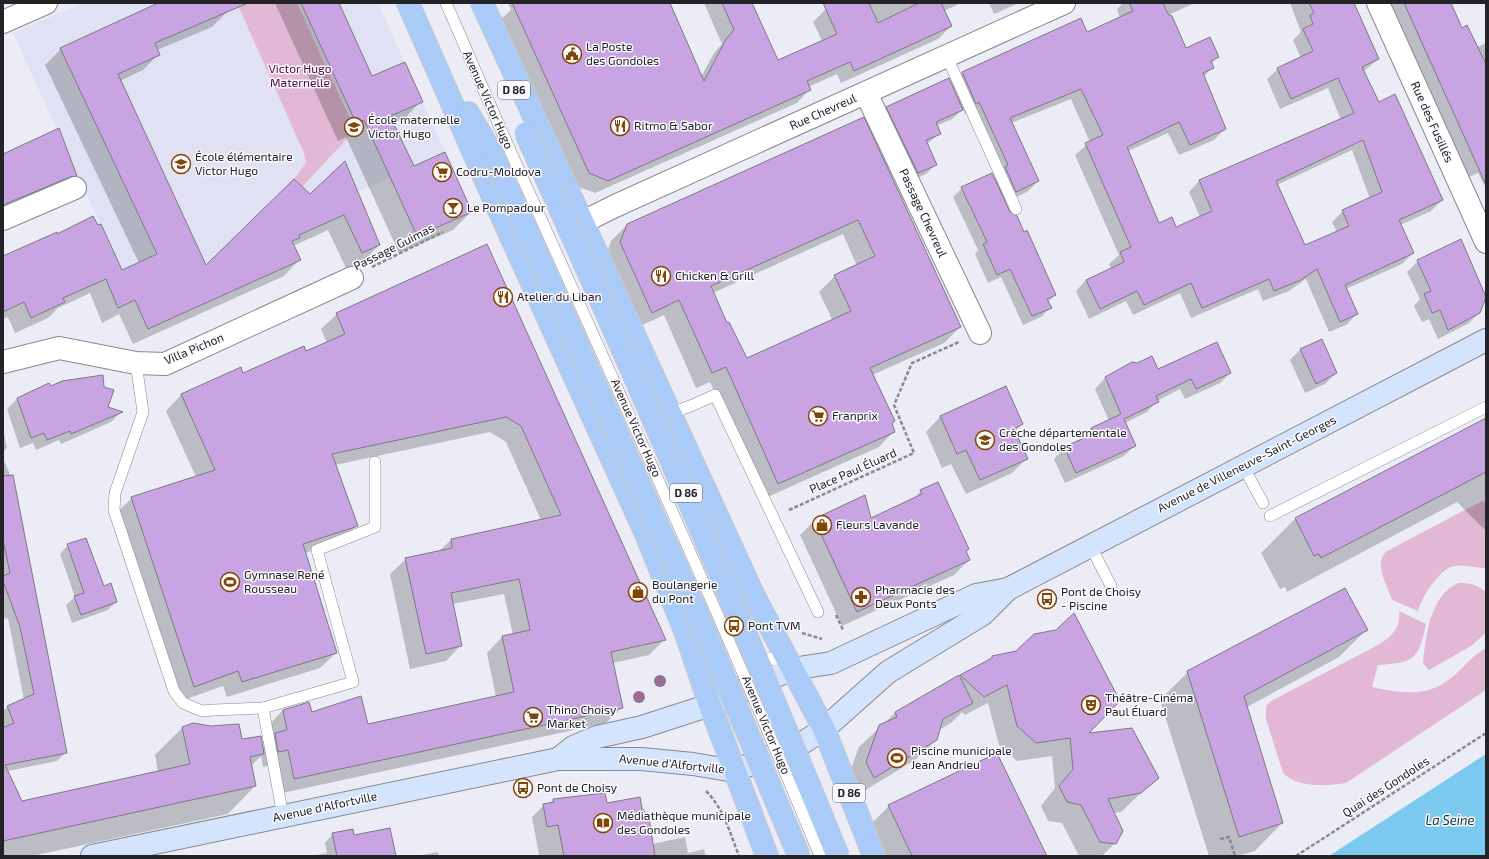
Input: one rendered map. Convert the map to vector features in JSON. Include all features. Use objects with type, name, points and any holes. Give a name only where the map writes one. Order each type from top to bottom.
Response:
[{"type":"main road","name":"Avenue Victor Hugo","points":[[408,3],[430,50],[497,206],[646,534],[685,631],[734,771],[767,856]]},
{"type":"main road","name":"Avenue Victor Hugo","points":[[482,3],[753,594],[824,729],[874,856]]},
{"type":"main road","name":"Avenue Victor Hugo","points":[[501,46],[526,133],[670,456],[838,856]]},
{"type":"main road","name":"Avenue Victor Hugo","points":[[430,50],[501,152],[698,614],[799,856]]},
{"type":"main road","name":"Avenue de Villeneuve-Saint-Georges","points":[[824,729],[888,672],[983,614],[1008,589],[1486,340]]},
{"type":"main road","name":"Avenue de Villeneuve-Saint-Georges","points":[[710,705],[792,669],[831,663],[976,595],[1008,589]]},
{"type":"main road","name":"Avenue d'Alfortville","points":[[558,758],[573,747],[597,737],[642,727],[710,705]]},
{"type":"main road","name":"Avenue d'Alfortville","points":[[92,856],[558,758],[641,759],[693,764],[734,771],[799,744],[824,729]]},
{"type":"street","points":[[3,22],[46,3]]},
{"type":"street","name":"Rue Chevreul","points":[[583,222],[615,206],[1064,3]]},
{"type":"street","name":"Rue des Fusillés","points":[[1378,3],[1486,242]]},
{"type":"street","name":"Passage Chevreul","points":[[866,93],[980,333]]},
{"type":"street","points":[[3,219],[75,188]]},
{"type":"street","name":"Villa Pichon","points":[[3,362],[59,348],[136,363],[165,364],[352,278]]},
{"type":"lane","name":"Avenue Victor Hugo","points":[[446,3],[501,152],[668,500],[774,743],[820,856]]},
{"type":"lane","points":[[947,57],[1016,209]]},
{"type":"lane","points":[[136,363],[143,412],[115,493],[114,510],[174,691],[183,703],[202,711],[263,708],[353,682],[317,550],[375,527],[375,462]]},
{"type":"lane","points":[[671,413],[693,405],[715,394],[818,612]]},
{"type":"lane","points":[[1270,516],[1486,407]]},
{"type":"lane","points":[[1243,466],[1263,503]]},
{"type":"lane","points":[[1090,545],[1111,586]]},
{"type":"lane","points":[[263,708],[283,816]]},
{"type":"path","name":"Passage Guimas","points":[[352,278],[443,232]]},
{"type":"path","name":"Place Paul Éluard","points":[[774,517],[914,453],[894,405],[912,363],[980,333]]},
{"type":"path","points":[[840,623],[843,630]]},
{"type":"path","name":"Quai des Gondoles","points":[[1296,856],[1486,733]]},
{"type":"path","points":[[704,790],[716,801],[738,856]]},
{"type":"path","points":[[1220,839],[1229,837],[1235,856]]},
{"type":"shaded area","name":"École élémentaire Victor Hugo","points":[[83,3],[378,3],[445,152],[293,222],[300,238],[292,241],[301,260],[148,329],[13,33]]},
{"type":"green space","name":"Victor Hugo Maternelle","points":[[237,3],[297,3],[355,130],[302,187],[294,179],[306,163],[304,153]]},
{"type":"green space","points":[[1482,501],[1486,502],[1486,568],[1462,565],[1449,568],[1432,584],[1418,611],[1392,600],[1381,568],[1383,556],[1387,551]]},
{"type":"green space","points":[[1458,583],[1474,585],[1486,593],[1486,633],[1471,646],[1429,670],[1423,663],[1431,617],[1441,597]]},
{"type":"green space","points":[[1399,611],[1426,624],[1421,645],[1413,657],[1407,660],[1400,663],[1378,665],[1372,687],[1403,692],[1432,689],[1451,678],[1476,654],[1486,648],[1486,690],[1346,783],[1313,785],[1304,784],[1289,778],[1283,773],[1266,719],[1266,706],[1271,701],[1383,642],[1397,627],[1399,623]]},
{"type":"water","name":"La Seine","points":[[1486,754],[1486,856],[1329,856]]},
{"type":"building","points":[[158,3],[248,3],[155,43],[160,55],[118,74],[206,265],[294,179],[310,194],[345,161],[380,245],[362,253],[344,215],[299,235],[300,238],[292,241],[301,260],[148,329],[135,300],[118,308],[106,279],[63,298],[65,302],[31,318],[24,302],[3,312],[3,256],[57,232],[57,234],[93,216],[98,225],[101,224],[122,270],[157,254],[60,48]]},
{"type":"building","points":[[301,3],[339,3],[372,76],[405,62],[423,102],[390,116],[414,166],[445,152],[472,212],[417,236],[364,120],[356,123]]},
{"type":"building","points":[[512,3],[670,3],[704,81],[726,39],[734,30],[722,3],[752,3],[778,60],[837,34],[823,3],[869,3],[878,23],[919,3],[941,3],[952,26],[854,71],[850,62],[807,81],[811,90],[608,181],[589,173]]},
{"type":"building","points":[[1129,3],[1163,3],[1168,14],[1172,16],[1186,48],[1210,37],[1219,57],[1211,61],[1214,68],[1203,73],[1226,129],[1190,145],[1179,122],[1127,147],[1159,223],[1172,217],[1176,227],[1212,211],[1199,180],[1354,113],[1338,78],[1291,99],[1277,68],[1313,51],[1303,29],[1313,24],[1310,15],[1314,13],[1309,3],[1354,3],[1379,59],[1362,67],[1379,102],[1395,94],[1443,200],[1399,220],[1414,253],[1345,285],[1358,314],[1340,322],[1317,269],[1301,280],[1274,291],[1269,279],[1202,308],[1191,283],[1144,305],[1137,291],[1100,309],[1086,280],[1124,262],[1120,252],[1131,247],[1085,143],[1103,135],[1081,89],[1010,118],[1039,181],[1016,192],[1005,167],[1008,165],[979,102],[976,104],[962,72],[1081,18],[1087,32],[1133,11]],"holes":[[[1363,140],[1382,192],[1342,210],[1349,226],[1305,245],[1276,181]]]},
{"type":"building","points":[[1404,3],[1451,3],[1462,28],[1467,25],[1486,64],[1486,185]]},
{"type":"building","points":[[949,78],[963,110],[936,122],[941,134],[926,140],[937,165],[918,173],[886,107]]},
{"type":"building","points":[[864,117],[961,327],[870,368],[895,421],[892,423],[895,432],[778,484],[726,367],[712,373],[679,300],[652,313],[620,242],[627,224]],"holes":[[[858,220],[875,256],[834,275],[851,311],[747,358],[729,322],[727,323],[711,286]]]},
{"type":"building","points":[[59,128],[77,176],[70,177],[3,205],[3,154]]},
{"type":"building","points":[[992,173],[1010,212],[1017,216],[1024,232],[1027,230],[1056,295],[1047,299],[1052,308],[1032,316],[1010,269],[997,275],[983,244],[987,242],[961,187]]},
{"type":"building","points":[[1461,239],[1486,297],[1480,313],[1448,330],[1440,310],[1432,313],[1424,294],[1431,291],[1417,260]]},
{"type":"building","points":[[487,244],[666,640],[611,652],[623,708],[294,779],[288,750],[278,752],[275,733],[287,730],[283,710],[309,702],[312,712],[361,696],[368,724],[514,692],[502,636],[530,630],[519,579],[451,593],[462,646],[426,654],[405,558],[452,548],[451,539],[561,515],[521,426],[506,417],[332,454],[358,526],[303,544],[337,653],[242,682],[238,671],[194,687],[131,497],[215,470],[181,394],[241,367],[243,373],[304,346],[306,351],[345,334],[336,313]]},
{"type":"building","points":[[1322,339],[1337,373],[1316,384],[1300,349]]},
{"type":"building","points":[[1217,342],[1231,373],[1196,389],[1191,379],[1156,396],[1159,402],[1124,419],[1136,446],[1076,473],[1064,447],[1093,434],[1091,428],[1121,414],[1105,377],[1132,362],[1137,363],[1152,356],[1158,369]]},
{"type":"building","points":[[103,375],[104,387],[114,390],[108,407],[123,412],[71,434],[70,431],[47,440],[44,433],[31,438],[17,398],[49,383],[51,386],[62,381]]},
{"type":"building","name":"Crèche départementale des Gondoles","points":[[1006,386],[1023,424],[1014,429],[1028,459],[980,480],[966,450],[957,454],[940,416]]},
{"type":"building","points":[[1486,418],[1486,472],[1321,558],[1319,554],[1314,556],[1295,518]]},
{"type":"building","points":[[13,475],[67,753],[5,765],[22,801],[190,764],[182,727],[193,723],[211,726],[239,724],[242,739],[261,736],[264,754],[250,757],[256,786],[3,841],[3,728],[14,723],[7,706],[34,694],[20,627],[3,581],[3,576],[10,573],[3,540],[3,476]]},
{"type":"building","points":[[938,482],[969,549],[966,551],[970,560],[857,612],[814,519],[865,495],[871,518],[922,494],[920,490]]},
{"type":"building","points":[[86,538],[104,586],[111,583],[117,602],[81,615],[74,596],[84,593],[67,544]]},
{"type":"building","points":[[1345,588],[1368,630],[1244,696],[1283,823],[1239,837],[1187,671]]},
{"type":"building","points":[[1074,613],[1120,701],[1089,733],[1132,728],[1159,778],[1141,793],[1108,799],[1123,831],[1116,844],[1100,842],[1081,805],[1067,802],[1059,786],[1073,769],[1070,738],[1036,743],[1017,726],[1007,685],[984,697],[960,675],[992,658],[992,656],[1016,651],[1034,634],[1056,630]]},
{"type":"building","points":[[959,675],[973,703],[943,719],[937,740],[874,778],[866,762],[879,725],[897,717],[895,712]]},
{"type":"building","points":[[997,753],[1047,856],[912,856],[888,805]]},
{"type":"building","name":"Médiathèque municipale des Gondoles","points":[[605,793],[607,803],[640,797],[642,808],[649,818],[655,856],[564,856],[558,825],[547,827],[543,804],[554,802],[553,799]]},
{"type":"building","points":[[390,828],[396,856],[337,856],[332,833],[353,829],[354,835]]},
{"type":"place","name":"La Poste des Gondoles","points":[[572,54]]},
{"type":"place","name":"Ritmo & Sabor","points":[[620,126]]},
{"type":"place","name":"École maternelle Victor Hugo","points":[[354,127]]},
{"type":"place","name":"École élémentaire Victor Hugo","points":[[181,164]]},
{"type":"place","name":"Codru-Moldova","points":[[442,172]]},
{"type":"place","name":"Le Pompadour","points":[[453,208]]},
{"type":"place","name":"Chicken & Grill","points":[[661,276]]},
{"type":"place","name":"Atelier du Liban","points":[[503,297]]},
{"type":"place","name":"Franprix","points":[[818,416]]},
{"type":"place","name":"Crèche départementale des Gondoles","points":[[985,440]]},
{"type":"place","name":"Fleurs Lavande","points":[[822,525]]},
{"type":"place","name":"Gymnase René Rousseau","points":[[230,582]]},
{"type":"place","name":"Boulangerie du Pont","points":[[638,592]]},
{"type":"place","name":"Pharmacie des Deux Ponts","points":[[861,597]]},
{"type":"place","name":"Pont de Choisy - Piscine","points":[[1047,599]]},
{"type":"place","name":"Pont TVM","points":[[734,626]]},
{"type":"place","name":"Théâtre-Cinéma Paul Éluard","points":[[1091,705]]},
{"type":"place","name":"Thino Choisy Market","points":[[533,717]]},
{"type":"place","name":"Piscine municipale Jean Andrieu","points":[[897,758]]},
{"type":"place","name":"Pont de Choisy","points":[[523,788]]},
{"type":"place","name":"Médiathèque municipale des Gondoles","points":[[603,823]]}]
